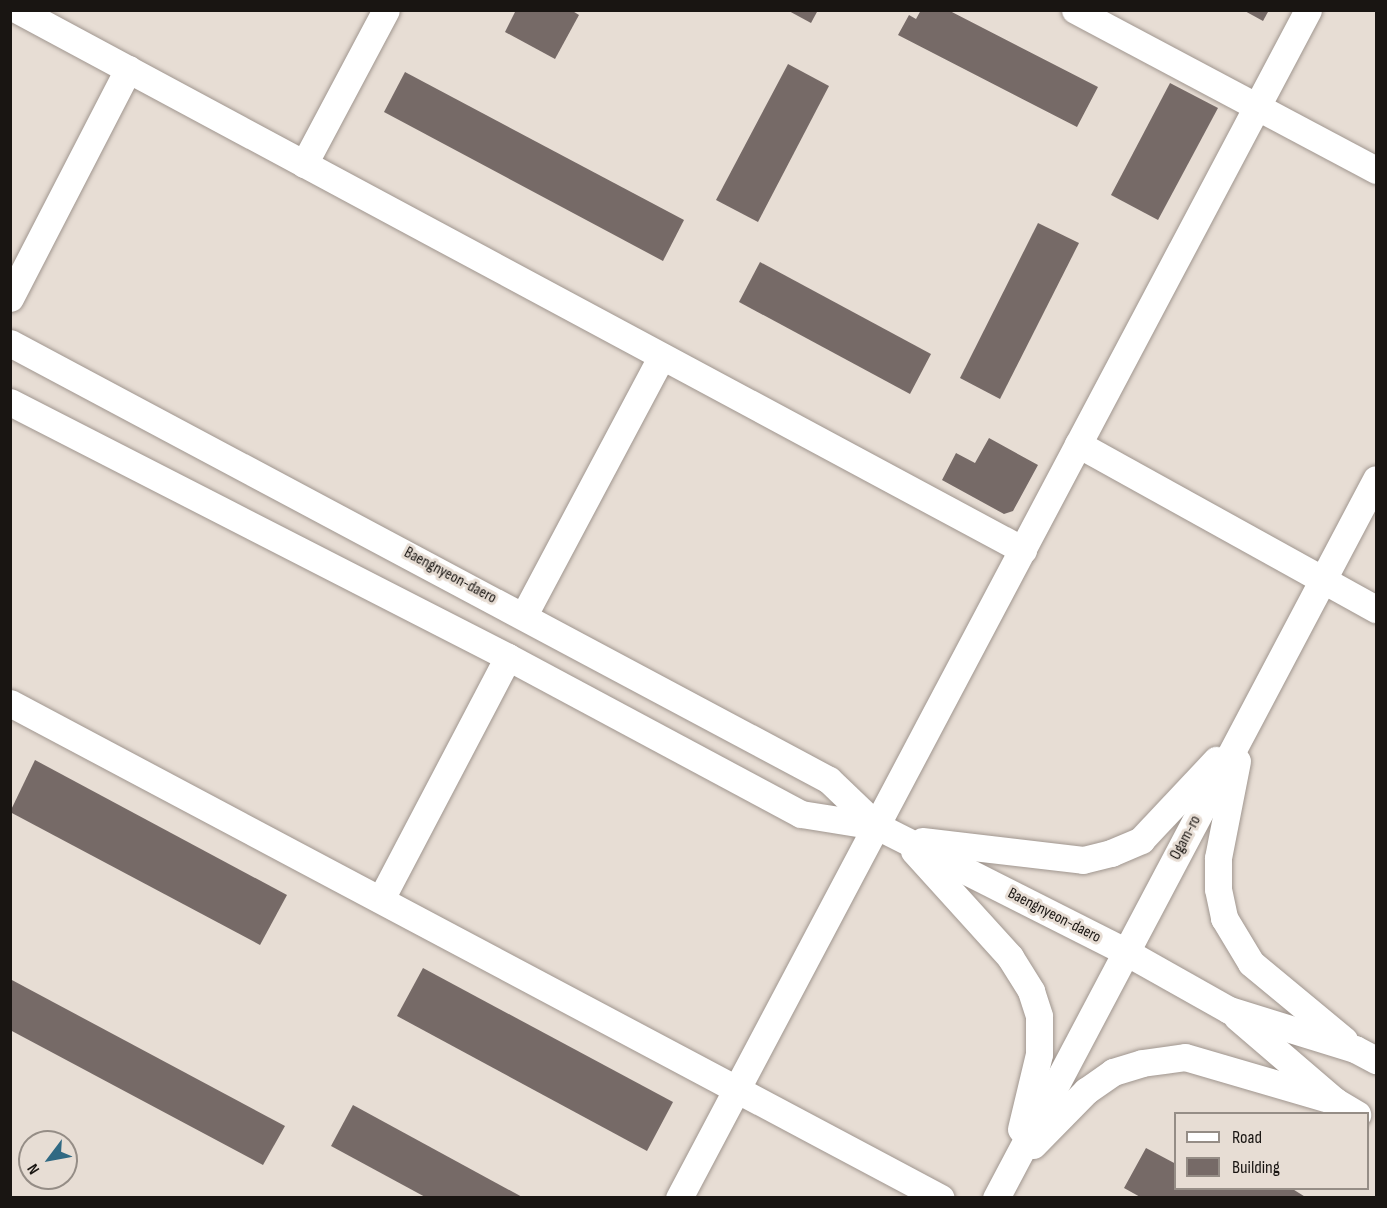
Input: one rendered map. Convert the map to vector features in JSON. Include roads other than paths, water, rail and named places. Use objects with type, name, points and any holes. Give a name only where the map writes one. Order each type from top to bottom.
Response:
[{"type":"street","points":[[18,10],[1023,550]]},
{"type":"street","points":[[304,164],[386,10]]},
{"type":"street","points":[[1076,10],[1377,170]]},
{"type":"street","points":[[679,1197],[1308,10]]},
{"type":"street","points":[[10,298],[128,69]]},
{"type":"street","name":"Baengnyeon-daero","points":[[10,343],[524,615],[829,780],[877,826],[1126,952],[1230,1010],[1346,1107]]},
{"type":"street","points":[[524,615],[662,356]]},
{"type":"street","name":"Baengnyeon-daero","points":[[10,402],[508,657],[801,814],[877,826]]},
{"type":"street","points":[[1078,444],[1377,609]]},
{"type":"street","name":"Ogam-ro","points":[[996,1197],[1377,479]]},
{"type":"street","points":[[381,897],[508,657]]},
{"type":"street","points":[[14,713],[381,897],[941,1197]]},
{"type":"street","points":[[903,839],[1083,860],[1111,853],[1141,840],[1243,732]]},
{"type":"street","points":[[1243,732],[1218,858],[1218,889],[1224,918],[1251,963],[1366,1054]]},
{"type":"street","points":[[903,839],[1010,957],[1031,991],[1039,1016],[1039,1054],[1012,1166]]},
{"type":"street","name":"Baengnyeon-daero","points":[[1230,1010],[1366,1054]]},
{"type":"street","points":[[1012,1166],[1086,1091],[1113,1072],[1142,1062],[1185,1057],[1346,1107]]}]
